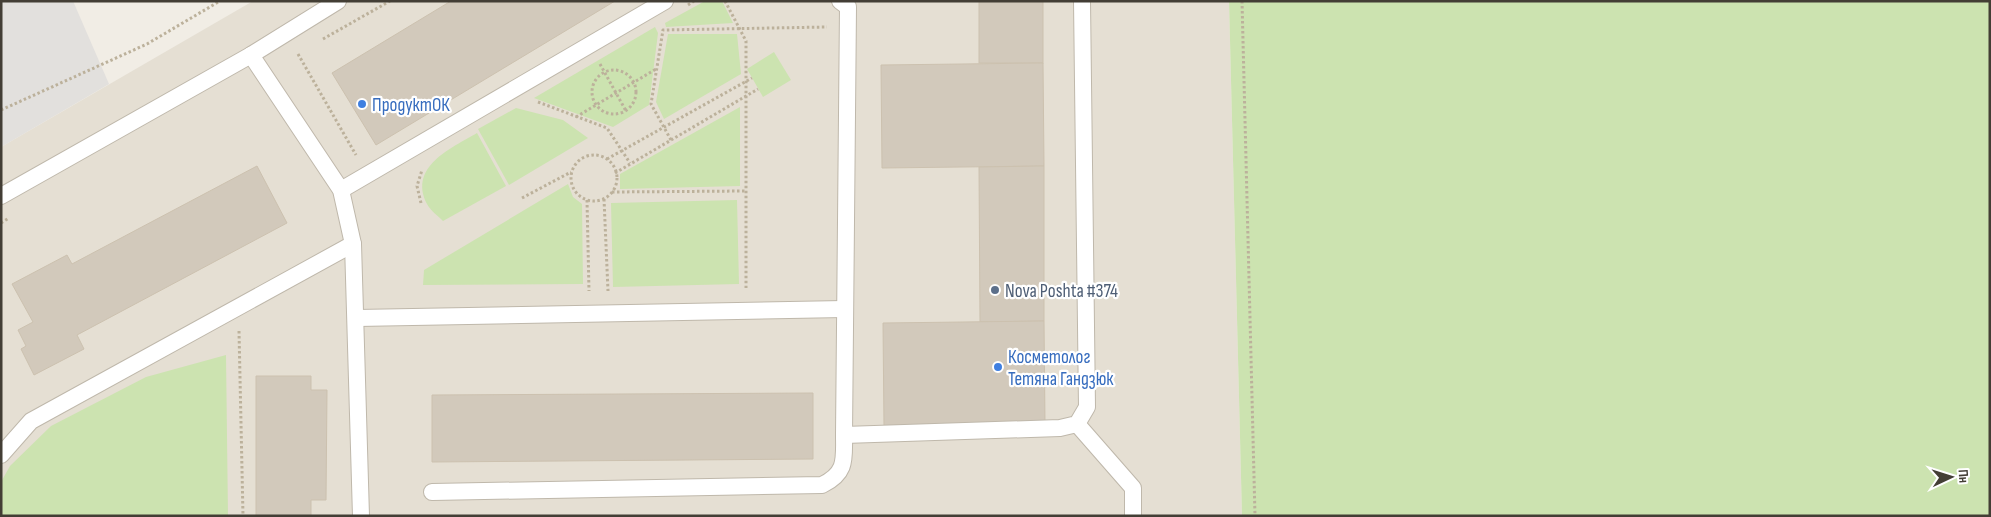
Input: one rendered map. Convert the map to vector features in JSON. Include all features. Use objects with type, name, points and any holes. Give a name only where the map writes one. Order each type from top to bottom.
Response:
[{"type":"lane","points":[[1,196],[251,55],[338,1]]},
{"type":"lane","points":[[341,190],[665,1]]},
{"type":"lane","points":[[432,492],[822,485],[831,481],[844,465],[848,7],[840,1]]},
{"type":"lane","points":[[844,435],[1060,428],[1077,424],[1087,407],[1082,1]]},
{"type":"lane","points":[[251,55],[341,190],[353,244],[357,318],[361,516]]},
{"type":"lane","points":[[1,455],[31,421],[353,244]]},
{"type":"lane","points":[[357,318],[844,310]]},
{"type":"lane","points":[[1077,424],[1133,488],[1133,516]]},
{"type":"path","points":[[1,110],[147,44],[220,1]]},
{"type":"path","points":[[315,44],[390,1]]},
{"type":"path","points":[[725,1],[746,41],[746,311]]},
{"type":"path","points":[[1242,1],[1255,516]]},
{"type":"path","points":[[671,140],[651,104],[663,30],[848,27]]},
{"type":"path","points":[[263,74],[306,49]]},
{"type":"path","points":[[298,54],[359,160]]},
{"type":"path","points":[[596,57],[626,111]]},
{"type":"path","points":[[617,69],[624,71],[634,81],[637,95],[626,111],[607,114],[596,104],[592,97],[594,83],[604,72],[617,69]]},
{"type":"path","points":[[576,117],[656,69]]},
{"type":"path","points":[[607,159],[752,78]]},
{"type":"path","points":[[615,173],[746,98],[758,89]]},
{"type":"path","points":[[534,101],[606,128],[630,163]]},
{"type":"path","points":[[586,156],[600,156],[607,159],[615,173],[615,185],[612,192],[604,199],[587,200],[576,193],[572,186],[574,165],[586,156]]},
{"type":"path","points":[[522,198],[572,172]]},
{"type":"path","points":[[612,192],[746,191]]},
{"type":"path","points":[[604,199],[608,314]]},
{"type":"path","points":[[587,200],[590,314]]},
{"type":"path","points":[[238,307],[243,516]]},
{"type":"shaded area","points":[[1,1],[73,1],[109,84],[1,147]]},
{"type":"shaded area","points":[[253,1],[1229,1],[1242,516],[1,516],[1,147]]},
{"type":"green space","points":[[705,1],[722,1],[733,23],[666,27],[665,23]]},
{"type":"green space","points":[[1229,1],[1990,1],[1990,516],[1242,516]]},
{"type":"green space","points":[[655,27],[658,33],[649,105],[613,127],[534,98]]},
{"type":"green space","points":[[668,34],[737,34],[741,74],[664,119],[656,102]]},
{"type":"green space","points":[[774,52],[791,80],[763,97],[747,69]]},
{"type":"green space","points":[[740,107],[740,186],[620,189],[620,174]]},
{"type":"green space","points":[[516,108],[563,120],[588,138],[509,185],[478,129]]},
{"type":"green space","points":[[477,133],[506,186],[443,221],[427,204],[423,191],[423,179],[428,169],[445,152]]},
{"type":"green space","points":[[568,184],[573,197],[582,204],[583,284],[423,285],[424,270]]},
{"type":"green space","points":[[737,200],[739,284],[613,287],[611,203]]},
{"type":"green space","points":[[226,355],[228,516],[1,516],[1,482],[10,466],[51,426],[146,377]]},
{"type":"building","points":[[451,1],[615,1],[376,145],[332,73]]},
{"type":"building","points":[[979,1],[1043,1],[1043,63],[979,63]]},
{"type":"building","points":[[1043,63],[1044,166],[882,168],[881,65]]},
{"type":"building","points":[[257,166],[287,223],[77,335],[84,349],[34,375],[21,349],[26,346],[18,330],[33,322],[12,284],[67,255],[72,264]]},
{"type":"building","points":[[1044,166],[1044,321],[980,322],[979,167]]},
{"type":"building","points":[[1044,321],[1045,425],[884,426],[883,323]]},
{"type":"building","points":[[256,376],[311,376],[311,390],[327,390],[326,500],[311,500],[311,516],[256,516]]},
{"type":"building","points":[[813,393],[813,459],[432,462],[432,395]]},
{"type":"place","name":"ПродуктОК","points":[[362,104]]},
{"type":"place","name":"Nova Poshta #374","points":[[995,290]]},
{"type":"place","name":"Косметолог Тетяна Гандзюк","points":[[998,367]]}]
